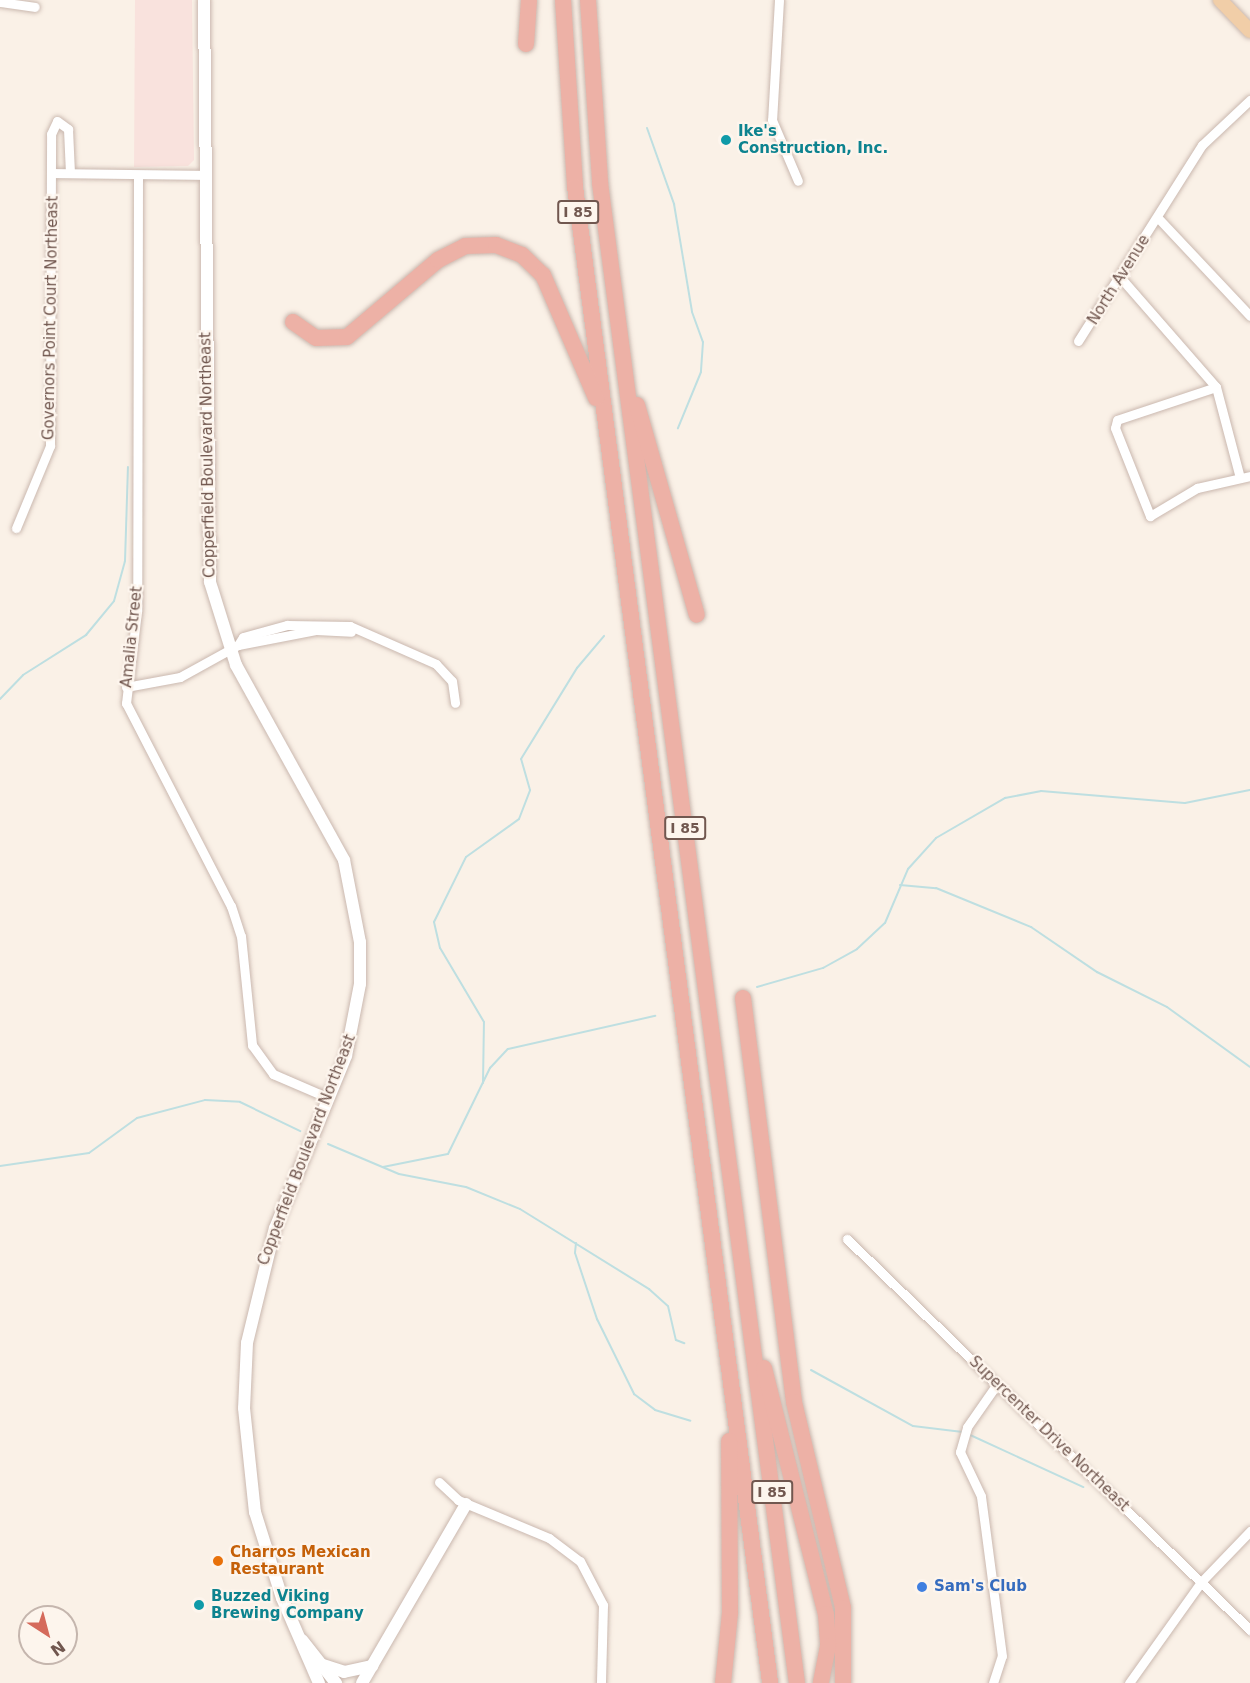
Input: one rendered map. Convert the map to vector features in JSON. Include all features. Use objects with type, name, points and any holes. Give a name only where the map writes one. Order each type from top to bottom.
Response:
[{"type":"highway","points":[[526,44],[530,0]]},
{"type":"highway","name":"I 85","points":[[563,0],[571,153],[770,1683]]},
{"type":"highway","name":"I 85","points":[[588,0],[595,139],[797,1683]]},
{"type":"highway","points":[[293,322],[316,338],[347,337],[450,253],[480,244],[509,248],[533,263],[547,283],[606,422]]},
{"type":"highway","points":[[622,354],[697,615]]},
{"type":"highway","points":[[743,998],[794,1402],[843,1608],[843,1683]]},
{"type":"highway","points":[[747,1301],[826,1614],[828,1646],[821,1683]]},
{"type":"highway","points":[[723,1683],[730,1613],[729,1374]]},
{"type":"main road","name":"Copperfield Boulevard Northeast","points":[[204,0],[207,175],[207,556],[233,646],[329,826],[356,906],[356,1016],[329,1098],[275,1228],[247,1343],[244,1408],[255,1512],[319,1683]]},
{"type":"main road","points":[[1220,0],[1249,29]]},
{"type":"main road","points":[[362,1683],[466,1504]]},
{"type":"main road","name":"Copperfield Boulevard Northeast","points":[[302,1640],[336,1683]]},
{"type":"main road","points":[[323,1665],[344,1672],[372,1666]]},
{"type":"street","points":[[778,0],[772,120],[798,181]]},
{"type":"street","points":[[0,2],[35,8]]},
{"type":"street","name":"North Avenue","points":[[1078,341],[1159,219],[1202,146],[1250,100]]},
{"type":"street","name":"Governors Point Court Northeast","points":[[16,528],[50,446],[53,173],[51,128],[57,121],[68,129],[70,173]]},
{"type":"street","points":[[53,173],[207,175]]},
{"type":"street","name":"Amalia Street","points":[[138,175],[137,611],[126,687],[126,703],[235,916],[252,1045],[273,1074],[329,1098]]},
{"type":"street","name":"North Avenue","points":[[1159,219],[1249,316]]},
{"type":"street","points":[[1120,277],[1216,387],[1245,477],[1197,488],[1150,516],[1115,428],[1118,420],[1216,387]]},
{"type":"street","points":[[126,687],[180,677],[233,646],[243,637],[316,621],[360,632],[436,664],[452,681],[455,703]]},
{"type":"street","name":"Supercenter Drive Northeast","points":[[847,1239],[1250,1630]]},
{"type":"street","points":[[993,1683],[1002,1656],[981,1496],[961,1460],[961,1443],[997,1384]]},
{"type":"street","points":[[439,1482],[466,1504],[549,1538],[580,1561],[603,1605],[602,1683]]},
{"type":"street","points":[[1129,1683],[1202,1582],[1250,1531]]},
{"type":"shaded area","points":[[135,0],[192,0],[194,160],[188,166],[134,167]]},
{"type":"waterway","points":[[647,128],[674,204],[692,312],[703,342],[701,372],[678,428]]},
{"type":"waterway","points":[[0,699],[23,675],[86,635],[114,601],[125,561],[128,467]]},
{"type":"waterway","points":[[483,1083],[484,1022],[440,948],[434,922],[466,857],[519,819],[530,790],[521,759],[577,668],[604,636]]},
{"type":"waterway","points":[[757,987],[823,968],[857,949],[885,923],[908,869],[936,838],[1005,798],[1041,791],[1185,803],[1250,790]]},
{"type":"waterway","points":[[900,885],[936,888],[1031,927],[1097,972],[1167,1007],[1250,1067]]},
{"type":"waterway","points":[[383,1167],[448,1154],[490,1068],[508,1049],[655,1016]]},
{"type":"waterway","points":[[0,1166],[89,1153],[137,1118],[205,1100],[240,1102],[300,1131]]},
{"type":"waterway","points":[[328,1144],[399,1174],[466,1187],[520,1209],[649,1289],[668,1306],[676,1340],[684,1343]]},
{"type":"waterway","points":[[576,1243],[575,1253],[597,1319],[634,1394],[655,1410],[690,1421]]},
{"type":"waterway","points":[[811,1370],[913,1426],[963,1432]]},
{"type":"waterway","points":[[968,1434],[1083,1487]]},
{"type":"place","name":"Ike's Construction, Inc.","points":[[726,140]]},
{"type":"place","name":"Charros Mexican Restaurant","points":[[218,1561]]},
{"type":"place","name":"Sam's Club","points":[[922,1587]]},
{"type":"place","name":"Buzzed Viking Brewing Company","points":[[199,1605]]}]
